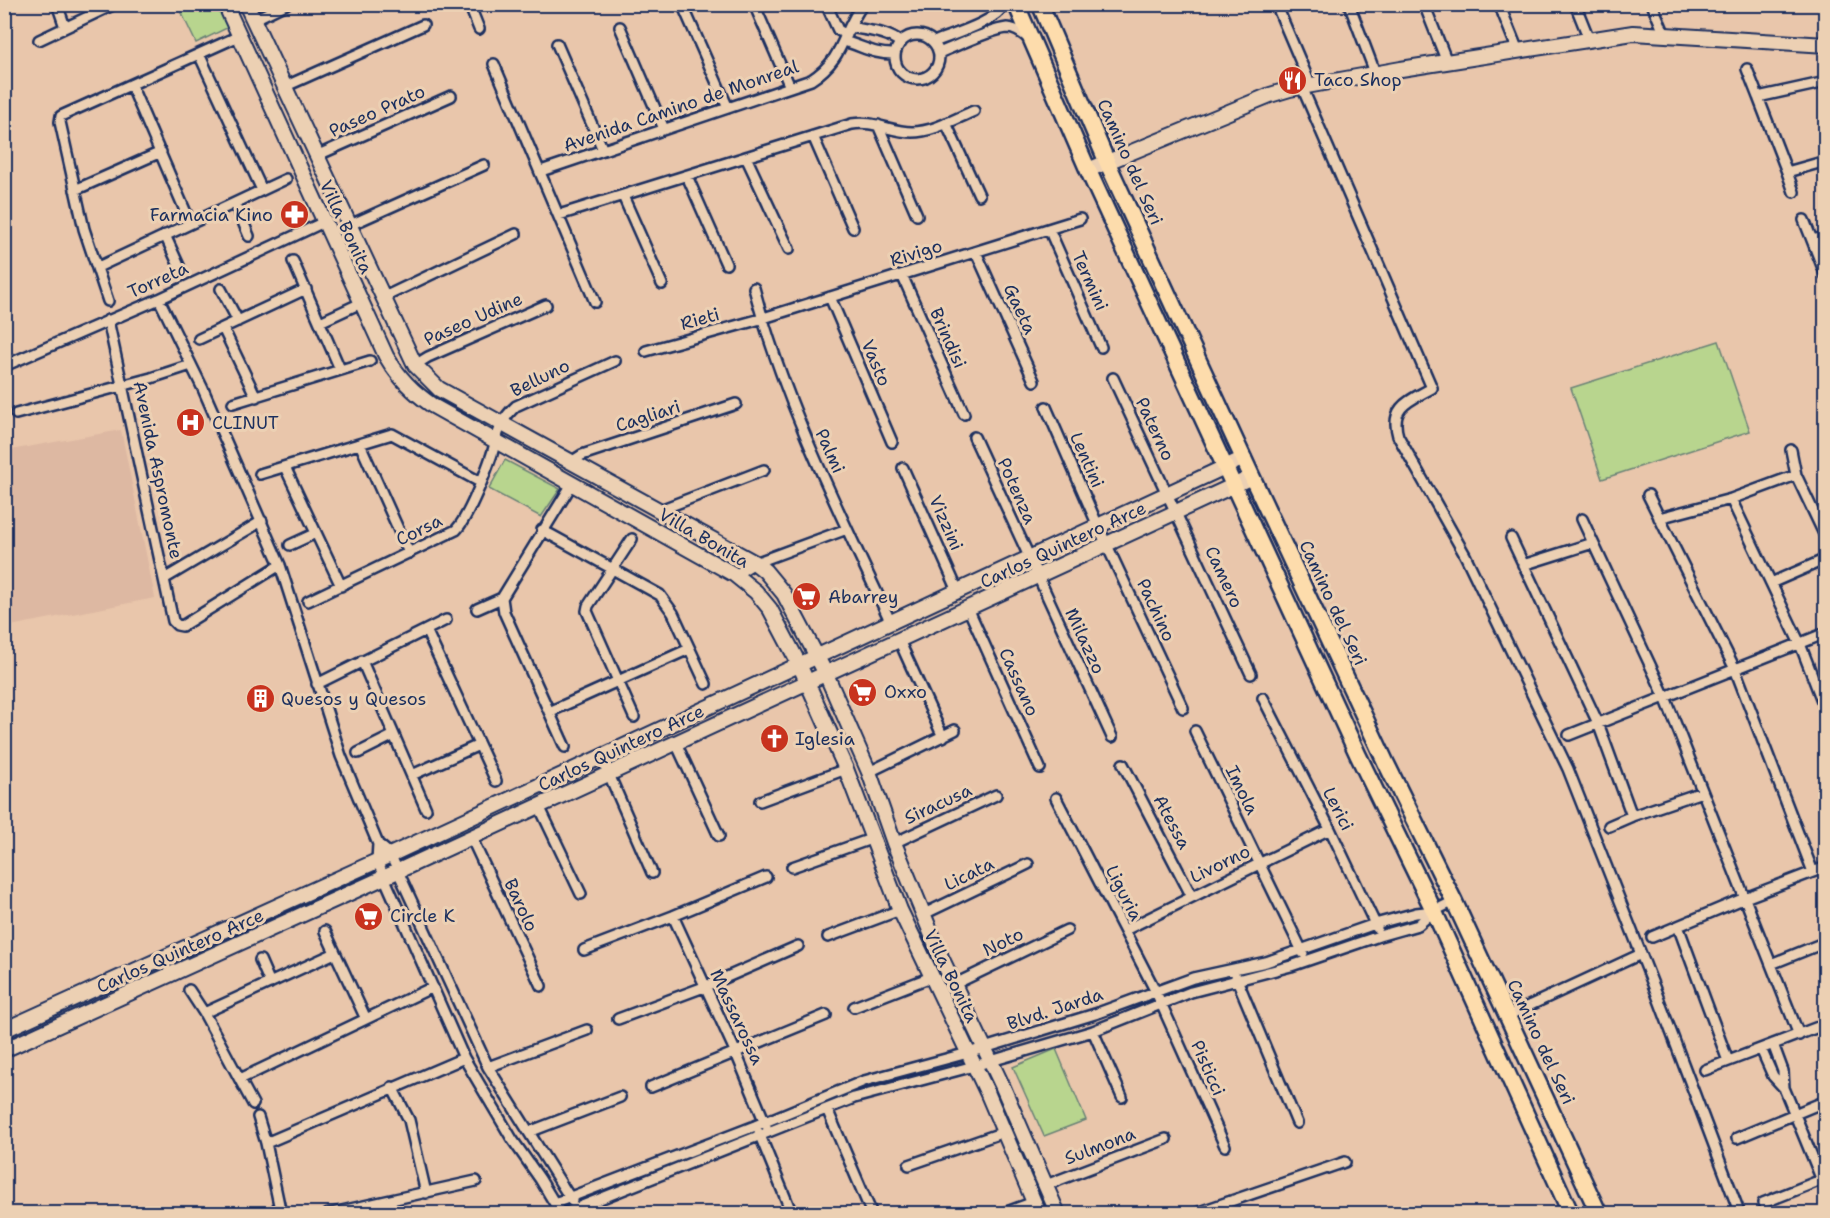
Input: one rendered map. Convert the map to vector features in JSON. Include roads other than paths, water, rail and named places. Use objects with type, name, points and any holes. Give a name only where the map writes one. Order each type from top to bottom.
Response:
[{"type":"main road","points":[[1016,4],[1088,170],[1358,755],[1434,911],[1571,1214]]},
{"type":"main road","name":"Camino del Seri","points":[[1040,4],[1107,162],[1252,477],[1386,763],[1454,900],[1599,1214]]},
{"type":"main road","points":[[1358,755],[1386,763]]},
{"type":"street","points":[[57,4],[65,27]]},
{"type":"street","points":[[39,40],[115,4]]},
{"type":"street","name":"Villa Bonita","points":[[225,4],[361,303],[386,356],[403,382],[433,406],[735,575],[756,592],[770,609],[799,664],[846,769],[900,910],[974,1066],[1037,1208]]},
{"type":"street","name":"Villa Bonita","points":[[246,4],[415,365],[439,389],[755,563],[765,571],[784,594],[826,674],[868,772],[894,843],[941,957],[991,1062],[1058,1214]]},
{"type":"street","points":[[253,20],[286,4]]},
{"type":"street","points":[[469,4],[479,29]]},
{"type":"street","points":[[754,4],[790,87]]},
{"type":"street","points":[[826,4],[838,30],[878,54],[895,54]]},
{"type":"street","name":"Avenida Camino de Monreal","points":[[541,171],[811,80],[833,61],[863,4]]},
{"type":"street","points":[[934,42],[992,18],[1001,11],[1005,4]]},
{"type":"street","points":[[1276,4],[1306,86],[1432,388],[1403,405],[1398,411],[1395,427],[1398,436],[1465,555],[1568,769],[1740,1214]]},
{"type":"street","points":[[1349,4],[1376,75]]},
{"type":"street","points":[[1424,4],[1447,62]]},
{"type":"street","points":[[1499,4],[1518,51]]},
{"type":"street","points":[[1575,4],[1589,39]]},
{"type":"street","points":[[1652,4],[1665,35]]},
{"type":"street","points":[[683,6],[728,108]]},
{"type":"street","points":[[284,87],[423,25]]},
{"type":"street","points":[[620,27],[664,129]]},
{"type":"street","points":[[939,53],[1009,28],[1019,31],[1033,42]]},
{"type":"street","points":[[847,34],[870,32],[886,34],[901,43]]},
{"type":"street","points":[[1088,170],[1262,98],[1306,86],[1447,62],[1633,33],[1826,45]]},
{"type":"street","points":[[918,35],[934,42],[939,53],[938,66],[930,76],[918,80],[911,79],[897,67],[895,54],[905,39],[918,35]]},
{"type":"street","points":[[108,301],[84,229],[60,122],[61,116],[239,36]]},
{"type":"street","points":[[557,44],[603,150]]},
{"type":"street","points":[[199,54],[262,190]]},
{"type":"street","points":[[494,64],[595,302]]},
{"type":"street","points":[[1747,69],[1794,192]]},
{"type":"street","points":[[1758,97],[1826,82]]},
{"type":"street","points":[[131,84],[190,222]]},
{"type":"street","name":"Paseo Prato","points":[[316,156],[451,96]]},
{"type":"street","points":[[559,215],[859,123],[910,132],[921,131],[974,111]]},
{"type":"street","points":[[946,123],[979,195]]},
{"type":"street","points":[[878,125],[917,215]]},
{"type":"street","points":[[813,136],[853,228]]},
{"type":"street","points":[[75,190],[161,152]]},
{"type":"street","points":[[746,157],[789,249]]},
{"type":"street","points":[[1786,172],[1826,162]]},
{"type":"street","points":[[348,226],[484,165]]},
{"type":"street","points":[[687,176],[726,264]]},
{"type":"street","points":[[98,267],[286,179]]},
{"type":"street","points":[[623,196],[662,284]]},
{"type":"street","points":[[235,203],[249,236]]},
{"type":"street","name":"Rivigo","points":[[762,318],[1080,219]]},
{"type":"street","points":[[1804,220],[1826,276]]},
{"type":"street","name":"Torreta","points":[[4,366],[159,299],[324,222]]},
{"type":"street","name":"Termini","points":[[1049,229],[1101,347]]},
{"type":"street","points":[[382,298],[516,234]]},
{"type":"street","points":[[165,235],[180,268]]},
{"type":"street","points":[[1812,240],[1826,237]]},
{"type":"street","name":"Gaeta","points":[[976,252],[1034,381]]},
{"type":"street","points":[[293,261],[340,369]]},
{"type":"street","name":"Brindisi","points":[[902,275],[964,414]]},
{"type":"street","name":"Palmi","points":[[754,288],[793,408],[891,622]]},
{"type":"street","points":[[221,289],[238,321]]},
{"type":"street","points":[[199,339],[306,289]]},
{"type":"street","name":"Vasto","points":[[830,297],[892,442]]},
{"type":"street","points":[[159,299],[262,520],[280,565],[341,756],[378,844],[377,861],[433,987],[459,1060],[561,1214]]},
{"type":"street","points":[[320,321],[361,303]]},
{"type":"street","name":"Paseo Udine","points":[[415,365],[428,357],[546,305]]},
{"type":"street","name":"Rieti","points":[[646,351],[762,318]]},
{"type":"street","name":"Avenida Aspromonte","points":[[108,320],[173,621],[182,626],[280,565]]},
{"type":"street","points":[[223,328],[256,397]]},
{"type":"street","points":[[233,404],[370,361]]},
{"type":"street","name":"Belluno","points":[[494,441],[501,422],[516,406],[615,361]]},
{"type":"street","points":[[16,414],[124,386],[191,365]]},
{"type":"street","name":"Paterno","points":[[1113,378],[1168,493]]},
{"type":"street","name":"Cagliari","points":[[572,462],[582,455],[736,404]]},
{"type":"street","name":"Lentini","points":[[1046,407],[1098,526]]},
{"type":"street","points":[[261,474],[387,435],[395,435],[480,482]]},
{"type":"street","name":"Potenza","points":[[974,437],[1029,558]]},
{"type":"street","name":"Corsa","points":[[308,601],[409,554],[459,527],[492,454],[494,441]]},
{"type":"street","points":[[360,444],[409,554]]},
{"type":"street","points":[[1791,450],[1796,475],[1826,538]]},
{"type":"street","name":"Carlos Quintero Arce","points":[[4,1030],[377,861],[1244,458]]},
{"type":"street","points":[[285,467],[341,586]]},
{"type":"street","name":"Vizzini","points":[[903,468],[958,591]]},
{"type":"street","points":[[660,510],[764,470]]},
{"type":"street","points":[[1659,518],[1731,499],[1796,475]]},
{"type":"street","name":"Carlos Quintero Arce","points":[[4,1050],[1252,477]]},
{"type":"street","points":[[477,609],[502,598],[572,484]]},
{"type":"street","name":"Camero","points":[[1168,493],[1251,674]]},
{"type":"street","points":[[1648,495],[1735,669],[1813,872]]},
{"type":"street","points":[[1731,499],[1800,644],[1826,711]]},
{"type":"street","points":[[1582,519],[1665,697],[1799,1035]]},
{"type":"street","points":[[164,579],[262,520]]},
{"type":"street","name":"Pachino","points":[[1098,526],[1183,708]]},
{"type":"street","points":[[735,575],[755,563],[847,529]]},
{"type":"street","points":[[542,530],[660,595],[668,603],[706,684]]},
{"type":"street","points":[[290,545],[316,533]]},
{"type":"street","points":[[1511,537],[1598,723],[1632,816]]},
{"type":"street","points":[[632,539],[588,606],[587,611],[634,717]]},
{"type":"street","points":[[1523,565],[1593,543]]},
{"type":"street","name":"Milazzo","points":[[1029,558],[1112,737]]},
{"type":"street","points":[[1771,583],[1826,559]]},
{"type":"street","points":[[502,598],[504,612],[565,747]]},
{"type":"street","name":"Cassano","points":[[968,608],[1040,768]]},
{"type":"street","points":[[317,684],[446,620]]},
{"type":"street","points":[[426,630],[496,781]]},
{"type":"street","points":[[1569,735],[1826,633]]},
{"type":"street","points":[[899,640],[943,737]]},
{"type":"street","points":[[549,712],[689,649]]},
{"type":"street","points":[[362,661],[426,809]]},
{"type":"street","name":"Lerici","points":[[1263,698],[1330,829],[1379,936]]},
{"type":"street","points":[[868,772],[955,730]]},
{"type":"street","name":"Imola","points":[[1195,731],[1305,961]]},
{"type":"street","points":[[358,753],[394,735]]},
{"type":"street","points":[[676,743],[719,836]]},
{"type":"street","points":[[412,775],[479,744]]},
{"type":"street","points":[[602,756],[651,873]]},
{"type":"street","name":"Atessa","points":[[1123,765],[1191,895]]},
{"type":"street","points":[[760,801],[846,769]]},
{"type":"street","points":[[1609,826],[1702,792]]},
{"type":"street","name":"Siracusa","points":[[894,843],[996,795]]},
{"type":"street","name":"Liguria","points":[[1056,798],[1125,930],[1161,1005]]},
{"type":"street","points":[[539,806],[581,894]]},
{"type":"street","name":"Livorno","points":[[1125,930],[1191,895],[1330,829]]},
{"type":"street","name":"Barolo","points":[[471,837],[541,986]]},
{"type":"street","points":[[792,867],[871,839]]},
{"type":"street","points":[[378,844],[390,854],[488,1067],[578,1211]]},
{"type":"street","name":"Licata","points":[[924,914],[1028,864]]},
{"type":"street","points":[[1652,937],[1826,867]]},
{"type":"street","points":[[584,950],[766,877]]},
{"type":"street","points":[[1434,911],[1454,900]]},
{"type":"street","points":[[828,937],[900,910]]},
{"type":"street","name":"Blvd. Jarda","points":[[555,1203],[760,1124],[864,1081],[968,1053],[1095,1014],[1193,978],[1266,962],[1375,924],[1416,913],[1434,911]]},
{"type":"street","name":"Blvd. Jarda","points":[[561,1214],[578,1211],[765,1135],[830,1113],[873,1093],[991,1062],[1093,1031],[1191,992],[1238,981],[1379,936],[1418,926],[1434,911]]},
{"type":"street","name":"Massarossa","points":[[673,916],[736,1053],[792,1214]]},
{"type":"street","points":[[1678,926],[1728,1061]]},
{"type":"street","name":"Noto","points":[[954,984],[1067,930]]},
{"type":"street","points":[[325,932],[366,1019]]},
{"type":"street","points":[[1771,964],[1826,942]]},
{"type":"street","points":[[618,1019],[704,987],[798,946]]},
{"type":"street","points":[[172,953],[179,971]]},
{"type":"street","points":[[204,1013],[335,953]]},
{"type":"street","points":[[1507,1016],[1641,954]]},
{"type":"street","points":[[260,960],[270,983]]},
{"type":"street","points":[[1233,970],[1298,1123]]},
{"type":"street","points":[[854,1007],[931,977]]},
{"type":"street","points":[[240,1079],[433,987]]},
{"type":"street","points":[[189,990],[204,1013],[253,1104]]},
{"type":"street","name":"Pisticci","points":[[1161,1005],[1225,1146]]},
{"type":"street","points":[[651,1087],[826,1016]]},
{"type":"street","points":[[1705,1070],[1826,1024]]},
{"type":"street","points":[[488,1067],[588,1030]]},
{"type":"street","points":[[1093,1031],[1122,1097]]},
{"type":"street","points":[[1763,1203],[1823,1185],[1784,1088],[1783,1071],[1773,1044]]},
{"type":"street","points":[[1761,1048],[1773,1076],[1784,1088]]},
{"type":"street","points":[[266,1143],[459,1060]]},
{"type":"street","points":[[392,1087],[409,1120],[426,1193]]},
{"type":"street","points":[[529,1132],[621,1097]]},
{"type":"street","points":[[1737,1138],[1826,1101]]},
{"type":"street","points":[[830,1113],[872,1214]]},
{"type":"street","points":[[258,1117],[266,1143],[280,1214]]},
{"type":"street","points":[[909,1165],[1004,1132]]},
{"type":"street","name":"Sulmona","points":[[1046,1185],[1166,1139]]},
{"type":"street","points":[[1193,1214],[1345,1162]]},
{"type":"street","points":[[328,1214],[476,1181]]},
{"type":"street","points":[[1001,1214],[1037,1208]]},
{"type":"place","name":"Taco Shop","points":[[1293,80]]},
{"type":"place","name":"Farmacia Kino","points":[[294,215]]},
{"type":"place","name":"CLINUT","points":[[191,423]]},
{"type":"place","name":"Abarrey","points":[[807,597]]},
{"type":"place","name":"Oxxo","points":[[863,692]]},
{"type":"place","name":"Quesos y Quesos","points":[[260,699]]},
{"type":"place","name":"Iglesia","points":[[774,739]]},
{"type":"place","name":"Circle K","points":[[369,916]]}]
